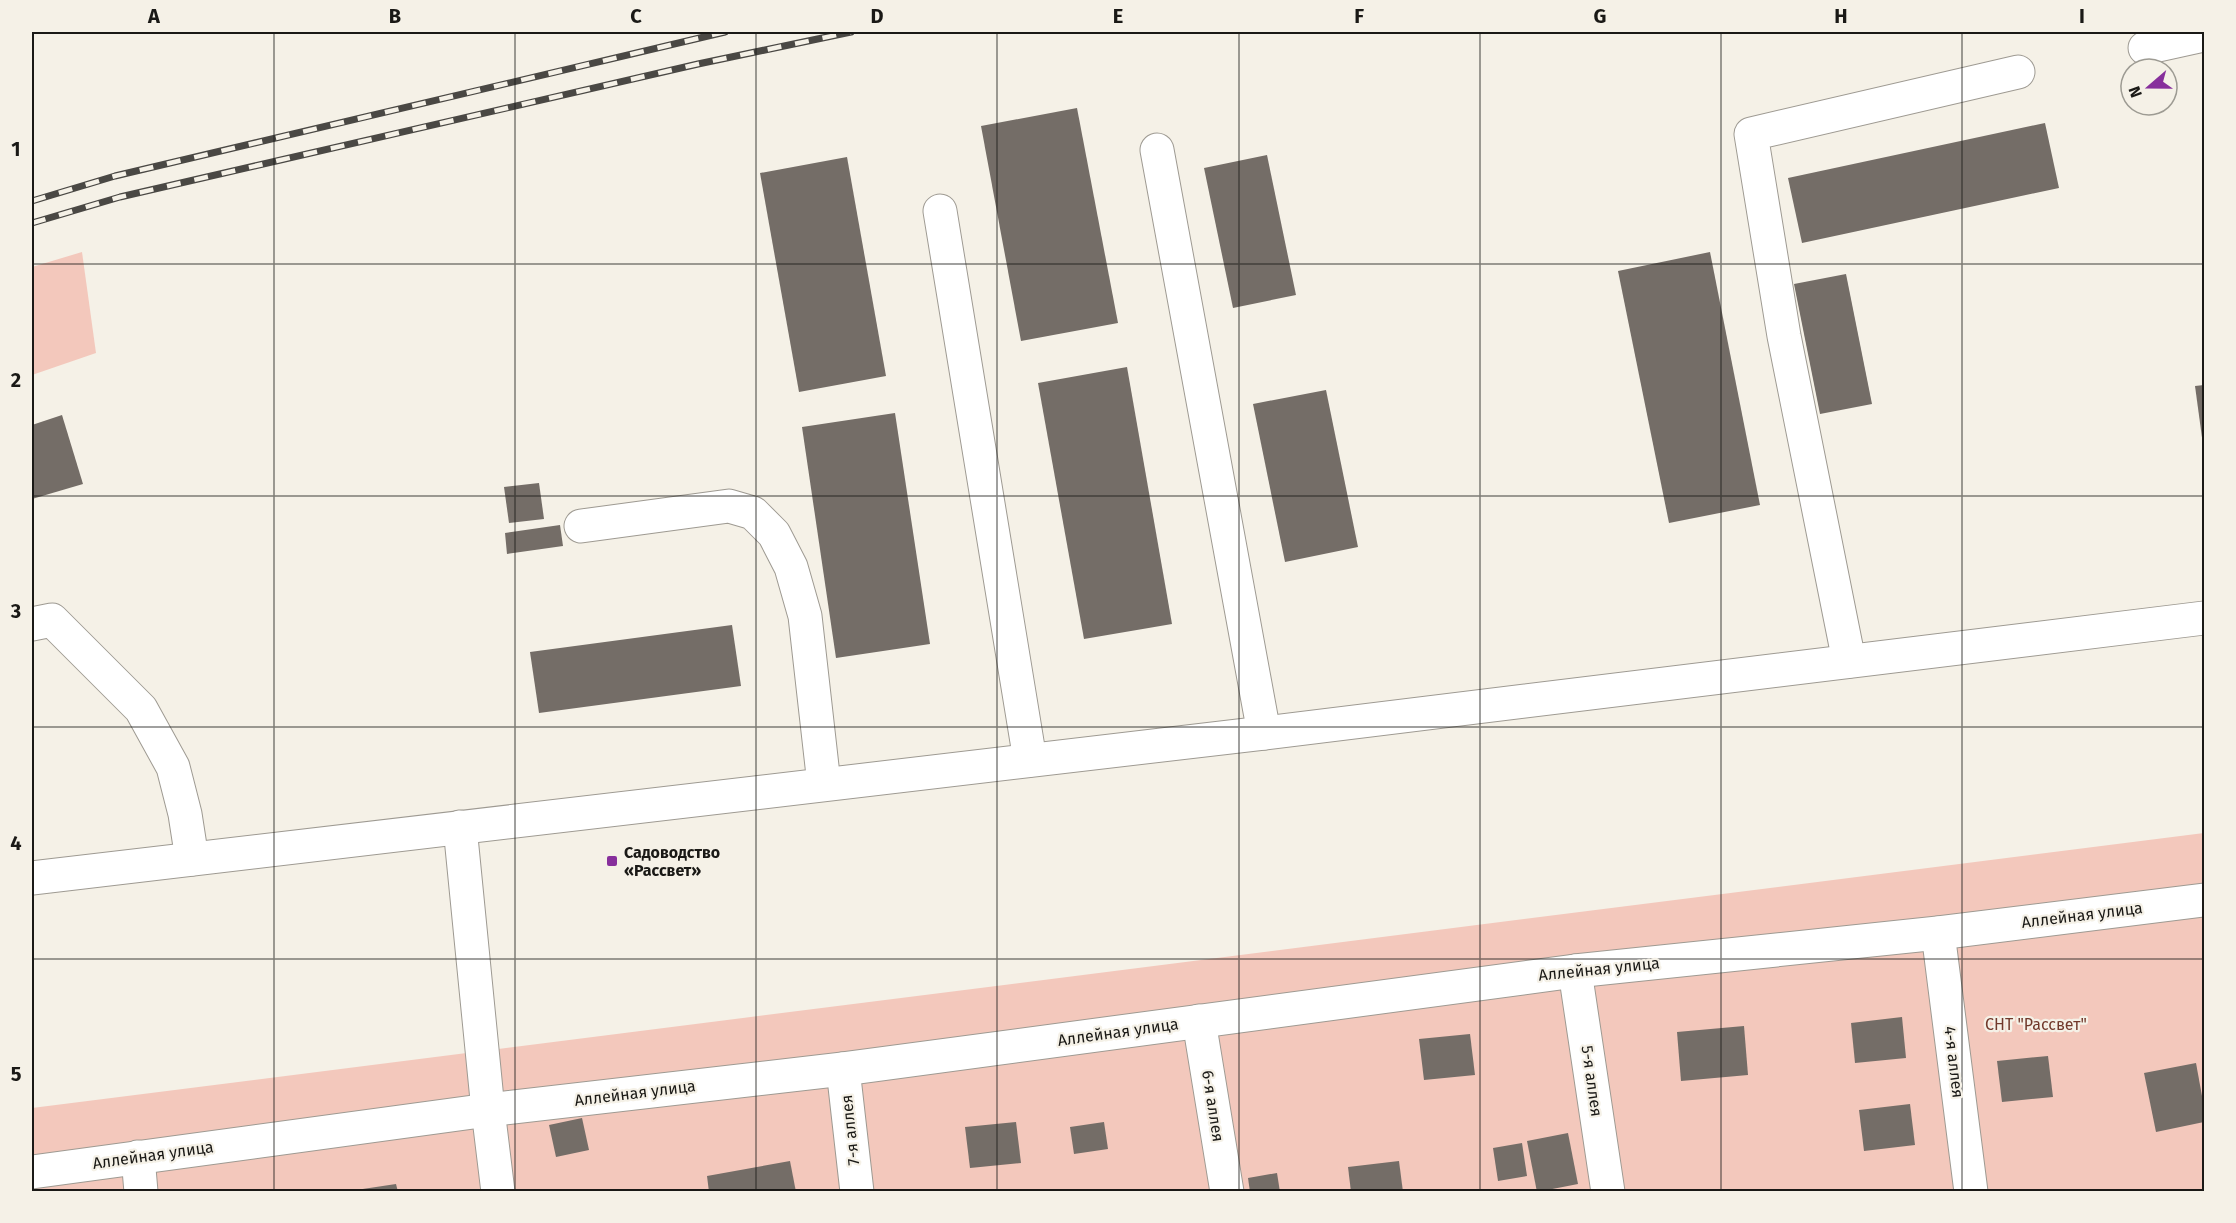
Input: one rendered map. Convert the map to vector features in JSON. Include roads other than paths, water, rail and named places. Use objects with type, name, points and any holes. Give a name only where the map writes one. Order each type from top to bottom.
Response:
[{"type":"street","points":[[2145,48],[2205,34]]},
{"type":"street","points":[[1849,661],[1784,336],[1751,135],[2018,72]]},
{"type":"street","points":[[1157,150],[1264,733]]},
{"type":"street","points":[[940,211],[1030,760]]},
{"type":"street","points":[[581,526],[729,507],[753,513],[774,534],[791,567],[805,615],[824,784]]},
{"type":"street","points":[[32,878],[1264,733],[2205,618]]},
{"type":"street","points":[[32,624],[52,620],[141,709],[172,767],[185,814],[192,859]]},
{"type":"street","points":[[460,827],[498,1191]]},
{"type":"street","name":"Аллейная улица","points":[[32,1172],[488,1110],[843,1069],[1575,971],[1938,933],[2205,900]]},
{"type":"street","name":"4-я аллея","points":[[1938,933],[1971,1191]]},
{"type":"street","name":"5-я аллея","points":[[1575,971],[1608,1191]]},
{"type":"street","name":"6-я аллея","points":[[1199,1021],[1227,1191]]},
{"type":"street","name":"7-я аллея","points":[[843,1069],[857,1191]]},
{"type":"street","points":[[138,1157],[141,1191]]},
{"type":"railway","points":[[32,201],[115,176],[725,32]]},
{"type":"railway","points":[[32,223],[120,197],[698,64],[851,32]]},
{"type":"place","name":"Садоводство «Рассвет»","points":[[612,861]]},
{"type":"park label","name":"СНТ \"Рассвет\"","points":[[2036,1024]]}]
